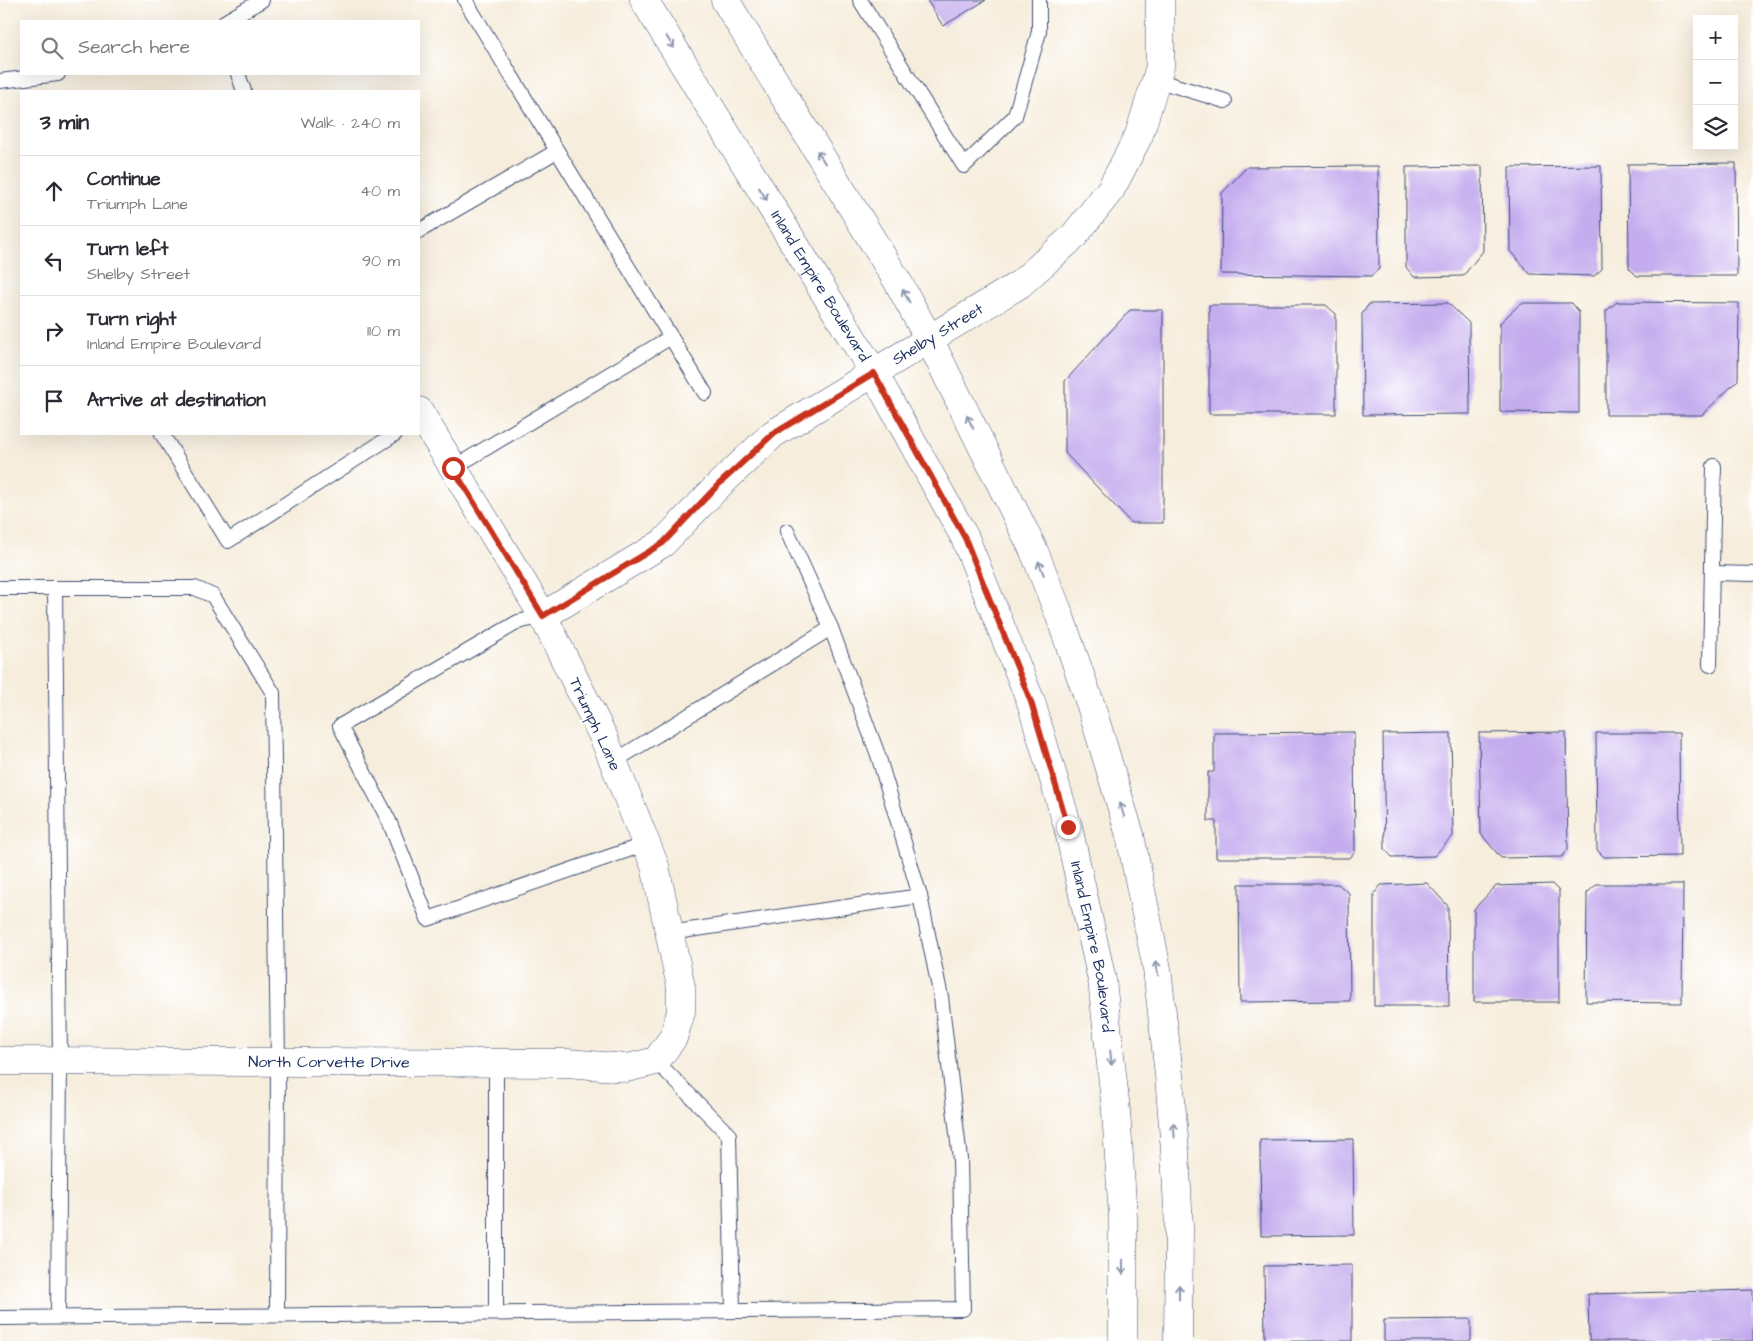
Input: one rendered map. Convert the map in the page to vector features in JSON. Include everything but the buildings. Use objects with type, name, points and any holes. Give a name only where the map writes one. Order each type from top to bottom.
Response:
[{"type":"main road","name":"Inland Empire Boulevard","points":[[644,0],[874,373],[965,538],[1031,702],[1068,827],[1103,989],[1116,1111],[1123,1218],[1123,1341]]},
{"type":"main road","points":[[725,0],[898,282],[929,339],[1034,550],[1059,614],[1091,706],[1130,835],[1157,969],[1176,1151],[1179,1228],[1178,1341]]},
{"type":"main road","name":"Shelby Street","points":[[543,616],[663,543],[717,486],[773,434],[1020,284],[1073,237],[1110,189],[1138,134],[1160,67],[1160,0]]},
{"type":"main road","name":"Triumph Lane","points":[[420,415],[543,616],[604,738],[655,866],[681,987],[681,1012],[674,1038],[656,1061]]},
{"type":"main road","name":"North Corvette Drive","points":[[0,1061],[568,1062],[627,1068],[656,1061]]},
{"type":"lane","points":[[228,20],[262,0]]},
{"type":"lane","points":[[465,0],[705,393]]},
{"type":"lane","points":[[860,0],[964,166],[1015,116],[1039,32],[1040,0]]},
{"type":"lane","points":[[0,82],[51,75]]},
{"type":"lane","points":[[238,75],[244,90]]},
{"type":"lane","points":[[1156,80],[1225,101]]},
{"type":"lane","points":[[420,231],[557,151]]},
{"type":"lane","points":[[453,468],[671,337]]},
{"type":"lane","points":[[163,435],[228,541],[393,435]]},
{"type":"lane","points":[[1710,665],[1714,466]]},
{"type":"lane","points":[[0,1318],[58,1316],[964,1310],[960,1158],[941,997],[920,896],[878,755],[831,628],[787,531]]},
{"type":"lane","points":[[1712,574],[1753,574]]},
{"type":"lane","points":[[0,588],[195,588],[213,596],[273,693],[278,1061],[277,1315]]},
{"type":"lane","points":[[55,589],[60,1061],[58,1316]]},
{"type":"lane","points":[[543,616],[518,622],[340,726],[389,821],[428,919],[646,844]]},
{"type":"lane","points":[[613,762],[831,628]]},
{"type":"lane","points":[[669,933],[920,896]]},
{"type":"lane","points":[[656,1061],[729,1135],[733,1311]]},
{"type":"lane","points":[[496,1062],[496,1313]]},
{"type":"route","points":[[453,468],[543,616],[663,543],[717,486],[773,434],[874,373],[965,538],[1031,702],[1068,827]]}]
